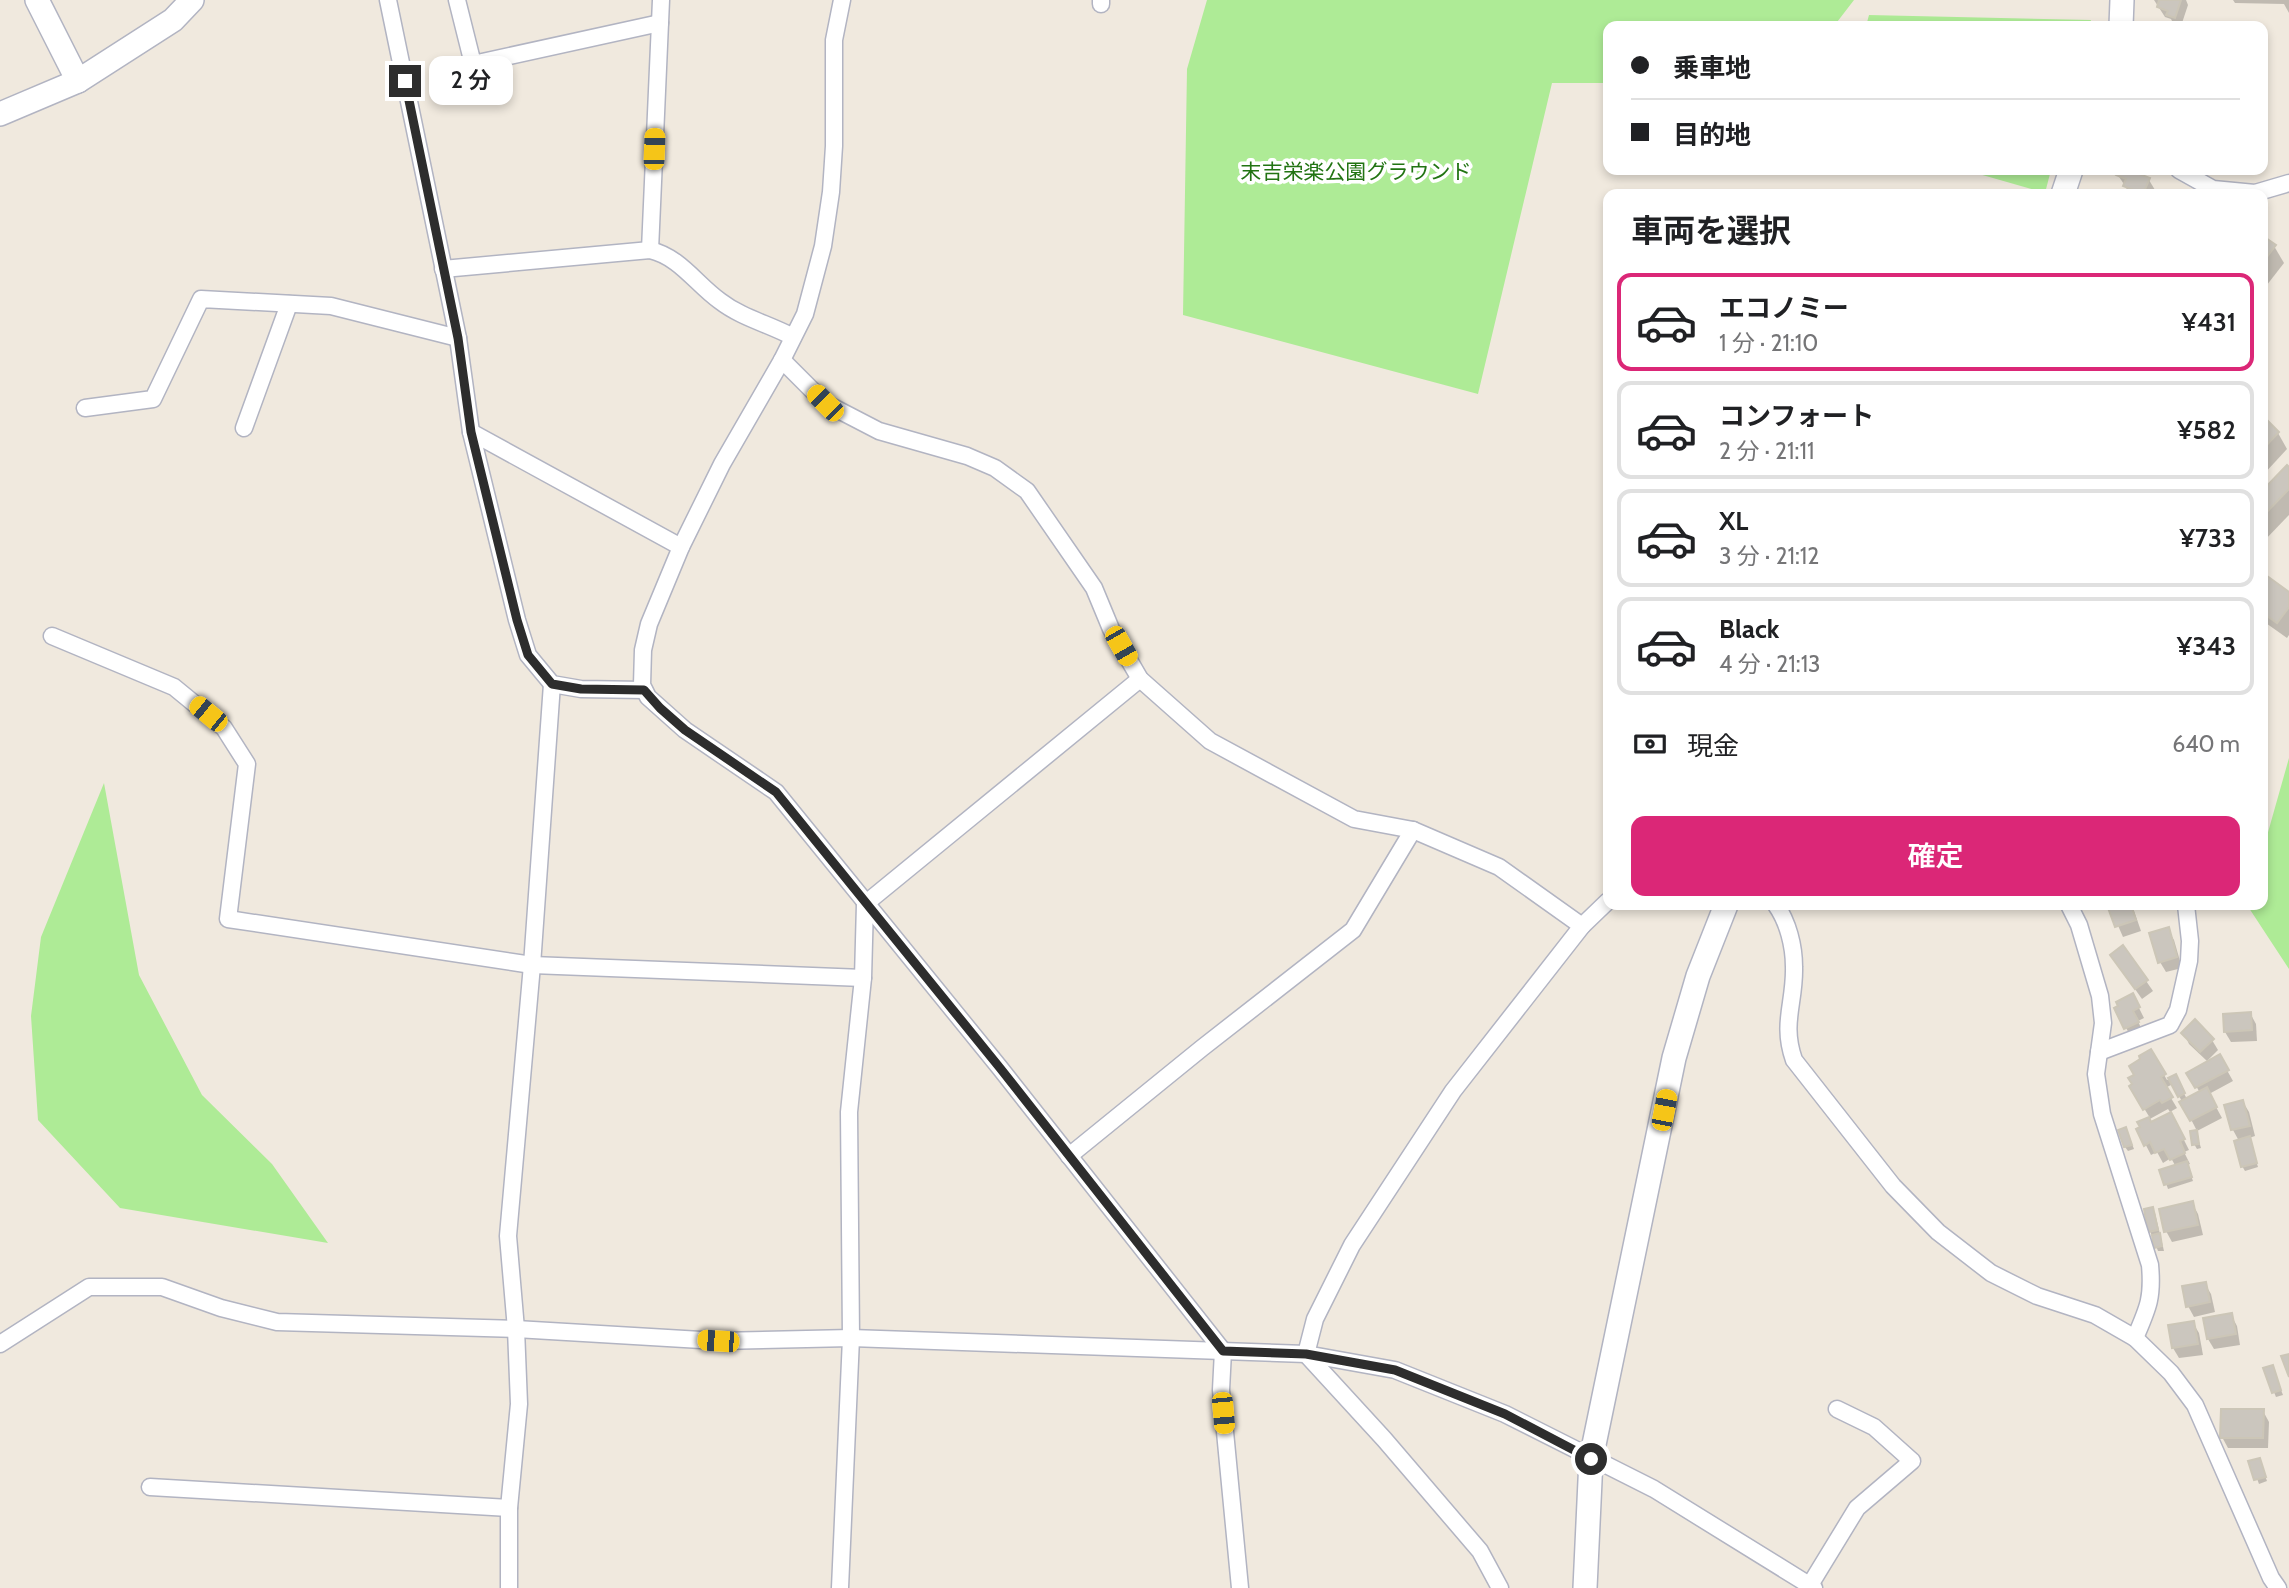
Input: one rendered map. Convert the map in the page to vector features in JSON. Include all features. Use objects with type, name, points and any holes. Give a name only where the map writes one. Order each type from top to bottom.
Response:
[{"type":"street","points":[[37,0],[78,81]]},
{"type":"street","points":[[0,114],[78,81],[173,20],[192,0]]},
{"type":"street","points":[[388,0],[458,338],[471,432],[528,655],[552,684],[581,689],[644,690]]},
{"type":"street","points":[[457,0],[473,64],[660,23]]},
{"type":"street","points":[[650,250],[661,0]]},
{"type":"street","points":[[842,0],[834,40],[834,146],[827,219],[815,282],[805,314],[782,360],[722,464],[681,547],[649,624],[641,674],[644,690],[685,730],[776,792],[1223,1351],[1220,1390],[1240,1588]]},
{"type":"street","points":[[2121,21],[2122,0]]},
{"type":"street","points":[[2188,175],[2213,189]]},
{"type":"street","points":[[2268,189],[2289,183]]},
{"type":"street","points":[[443,269],[650,250],[673,259],[719,301],[743,316],[793,337]]},
{"type":"street","points":[[85,408],[153,399],[201,299],[331,306],[458,338]]},
{"type":"street","points":[[244,428],[289,304]]},
{"type":"street","points":[[782,360],[825,403],[879,431],[967,456],[995,468],[1027,491],[1094,589],[1111,629],[1140,679],[1210,741],[1354,819],[1413,830],[1499,867],[1581,926]]},
{"type":"street","points":[[471,432],[681,547]]},
{"type":"street","points":[[52,636],[174,687],[224,728],[247,764],[228,919],[532,965],[863,978]]},
{"type":"street","points":[[840,1588],[851,1339],[849,1112],[863,978],[865,904],[1140,679]]},
{"type":"street","points":[[509,1588],[509,1508],[519,1404],[508,1236],[532,965],[552,684]]},
{"type":"street","points":[[1069,1156],[1353,930],[1413,830]]},
{"type":"street","points":[[1306,1354],[1315,1319],[1352,1245],[1453,1091],[1581,926],[1603,906]]},
{"type":"street","points":[[1585,1588],[1591,1459],[1674,1058],[1698,976],[1724,910]]},
{"type":"street","points":[[1779,910],[1784,917],[1795,966],[1787,1025],[1788,1042],[1794,1060],[1893,1185],[1938,1232],[1991,1273],[2037,1296],[2095,1315],[2135,1338],[2171,1373],[2195,1405],[2278,1588]]},
{"type":"street","points":[[2072,910],[2079,925],[2100,996],[2103,1023],[2096,1074],[2102,1114],[2150,1265],[2152,1290],[2148,1309],[2135,1338]]},
{"type":"street","points":[[2099,1052],[2169,1025],[2178,1010],[2189,961],[2187,910]]},
{"type":"street","points":[[0,1345],[89,1287],[163,1287],[221,1308],[277,1322],[516,1329],[718,1341],[851,1339],[1306,1354],[1395,1370],[1505,1414],[1654,1489],[1812,1586],[1857,1508],[1912,1461],[1874,1427],[1837,1409]]},
{"type":"street","points":[[1306,1354],[1384,1439],[1480,1551],[1500,1588]]},
{"type":"street","points":[[150,1487],[509,1508]]},
{"type":"green space","name":"末吉栄楽公園グラウンド","points":[[1207,0],[1854,0],[1838,21],[1603,21],[1603,83],[1552,83],[1478,394],[1183,315],[1187,69]]},
{"type":"green space","points":[[1869,15],[2091,20],[2091,21],[1867,21]]},
{"type":"green space","points":[[1982,175],[2050,175],[2046,189],[2031,189]]},
{"type":"green space","points":[[2289,758],[2289,969],[2250,910],[2268,910],[2268,832]]},
{"type":"green space","points":[[104,783],[139,975],[202,1095],[272,1164],[328,1243],[120,1208],[38,1120],[31,1016],[41,937]]},
{"type":"building","points":[[2159,0],[2181,0],[2175,18],[2166,15],[2168,11],[2157,7]]},
{"type":"building","points":[[2116,175],[2142,175],[2150,178],[2145,189],[2123,186],[2126,179]]},
{"type":"building","points":[[2268,239],[2276,245],[2268,255]]},
{"type":"building","points":[[2268,421],[2279,432],[2268,444]]},
{"type":"building","points":[[2287,465],[2289,467],[2289,489],[2268,511],[2268,485]]},
{"type":"building","points":[[2268,577],[2289,592],[2289,607],[2277,623],[2268,617]]},
{"type":"building","points":[[2109,910],[2133,910],[2136,920],[2115,927]]},
{"type":"building","points":[[2169,927],[2177,957],[2158,963],[2149,933]]},
{"type":"building","points":[[2123,945],[2148,980],[2135,989],[2110,955]]},
{"type":"building","points":[[2133,993],[2140,1007],[2133,1011],[2139,1022],[2124,1029],[2114,1008],[2118,1006],[2116,1002]]},
{"type":"building","points":[[2251,1012],[2252,1030],[2224,1032],[2223,1014]]},
{"type":"building","points":[[2195,1019],[2214,1039],[2200,1052],[2181,1033]]},
{"type":"building","points":[[2151,1049],[2166,1074],[2161,1077],[2173,1097],[2162,1103],[2160,1100],[2143,1110],[2129,1086],[2132,1084],[2128,1078],[2134,1075],[2129,1066]]},
{"type":"building","points":[[2220,1054],[2229,1070],[2195,1088],[2186,1073]]},
{"type":"building","points":[[2176,1074],[2185,1093],[2178,1097],[2168,1078]]},
{"type":"building","points":[[2207,1087],[2217,1107],[2190,1121],[2179,1102]]},
{"type":"building","points":[[2243,1100],[2250,1126],[2231,1130],[2224,1105]]},
{"type":"building","points":[[2171,1112],[2185,1139],[2180,1141],[2185,1153],[2170,1160],[2164,1149],[2155,1153],[2150,1142],[2144,1146],[2136,1129],[2140,1127],[2137,1122],[2149,1117],[2151,1122]]},
{"type":"building","points":[[2126,1127],[2132,1145],[2124,1147],[2118,1130]]},
{"type":"building","points":[[2197,1130],[2199,1144],[2192,1145],[2190,1131]]},
{"type":"building","points":[[2250,1136],[2257,1163],[2241,1167],[2234,1141]]},
{"type":"building","points":[[2187,1161],[2192,1177],[2164,1185],[2159,1170]]},
{"type":"building","points":[[2193,1201],[2198,1225],[2164,1232],[2159,1209]]},
{"type":"building","points":[[2153,1207],[2158,1230],[2148,1232],[2144,1209]]},
{"type":"building","points":[[2160,1233],[2162,1246],[2154,1248],[2152,1235]]},
{"type":"building","points":[[2206,1282],[2210,1302],[2186,1307],[2182,1286]]},
{"type":"building","points":[[2232,1313],[2236,1334],[2207,1339],[2203,1318]]},
{"type":"building","points":[[2194,1321],[2198,1344],[2172,1348],[2168,1325]]},
{"type":"building","points":[[2289,1354],[2289,1377],[2281,1356]]},
{"type":"building","points":[[2273,1365],[2281,1390],[2272,1393],[2263,1368]]},
{"type":"building","points":[[2221,1409],[2264,1409],[2263,1438],[2220,1438]]},
{"type":"building","points":[[2260,1458],[2266,1477],[2254,1480],[2248,1461]]},
{"type":"route","points":[[405,81],[458,338],[471,432],[528,655],[552,684],[581,689],[644,690],[648,697],[685,730],[776,792],[1000,1068],[1223,1351],[1306,1354],[1395,1370],[1505,1414],[1591,1459]]}]
